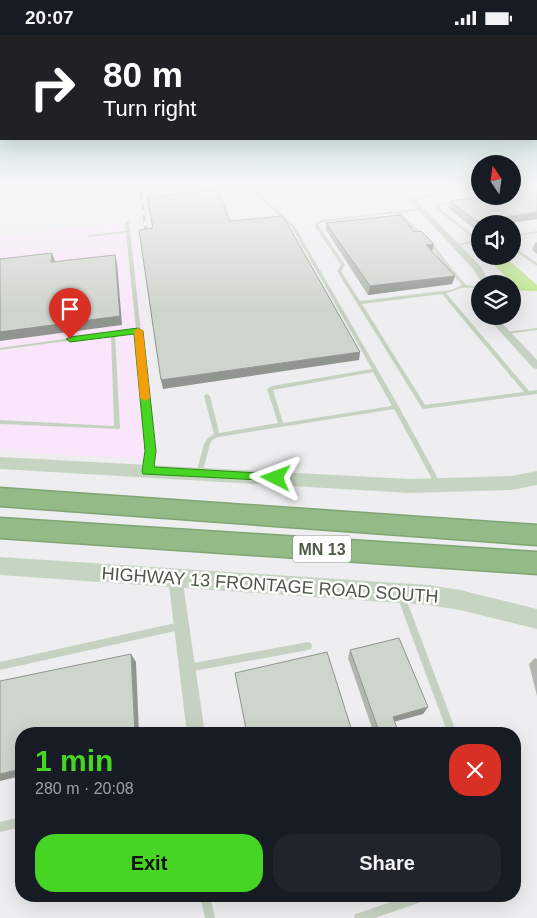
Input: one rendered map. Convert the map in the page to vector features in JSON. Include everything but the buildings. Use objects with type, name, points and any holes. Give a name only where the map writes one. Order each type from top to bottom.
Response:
[{"type":"highway","name":"MN 13","points":[[0,497],[537,535]]},
{"type":"highway","name":"MN 13","points":[[0,529],[537,563]]},
{"type":"street","points":[[440,229],[482,275]]},
{"type":"street","points":[[498,325],[537,366]]},
{"type":"street","points":[[0,463],[410,486],[512,483],[537,478]]},
{"type":"street","name":"HIGHWAY 13 FRONTAGE ROAD SOUTH","points":[[0,566],[400,593],[460,599],[537,619]]},
{"type":"street","points":[[175,577],[195,727]]},
{"type":"lane","points":[[294,229],[396,407],[438,485]]},
{"type":"lane","points":[[319,229],[344,265],[339,271],[424,407],[537,391]]},
{"type":"lane","points":[[415,229],[437,251],[443,261],[465,286]]},
{"type":"lane","points":[[89,236],[127,232],[151,451],[147,471]]},
{"type":"lane","points":[[521,235],[537,232]]},
{"type":"lane","points":[[455,245],[471,242]]},
{"type":"lane","points":[[521,253],[537,265]]},
{"type":"lane","points":[[359,303],[443,292],[465,286],[471,287]]},
{"type":"lane","points":[[443,292],[528,393]]},
{"type":"lane","points":[[506,333],[537,329]]},
{"type":"lane","points":[[0,349],[138,331]]},
{"type":"lane","points":[[0,422],[117,428],[113,334]]},
{"type":"lane","points":[[281,425],[270,389],[375,371]]},
{"type":"lane","points":[[207,396],[217,435]]},
{"type":"lane","points":[[199,474],[207,444],[210,439],[217,435],[396,407]]},
{"type":"lane","points":[[400,593],[450,727]]},
{"type":"lane","points":[[0,666],[182,626]]},
{"type":"lane","points":[[187,668],[308,646]]},
{"type":"lane","points":[[0,827],[15,823]]},
{"type":"lane","points":[[206,902],[210,918]]},
{"type":"lane","points":[[359,918],[406,902]]},
{"type":"shaded area","points":[[64,229],[133,229],[160,461],[0,451],[0,236]]},
{"type":"shaded area","points":[[495,265],[514,265],[537,285],[537,291],[521,291],[521,275],[504,275]]},
{"type":"railway","points":[[146,229],[147,237]]},
{"type":"slow traffic","points":[[138,331],[145,398]]},
{"type":"route","points":[[70,339],[138,331],[151,451],[147,471],[276,478]]}]
